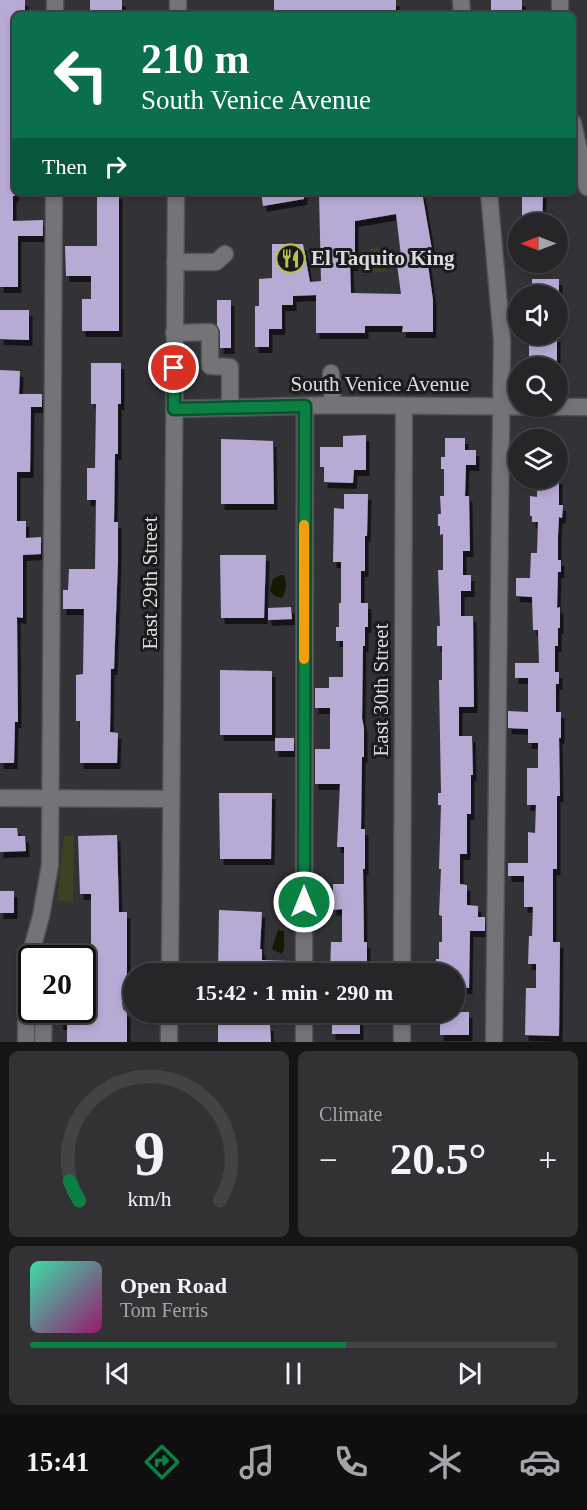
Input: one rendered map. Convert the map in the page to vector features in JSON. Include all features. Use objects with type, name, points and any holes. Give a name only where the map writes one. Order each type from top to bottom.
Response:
[{"type":"street","points":[[576,137],[587,187]]},
{"type":"street","points":[[26,1042],[27,967],[41,916],[50,865],[54,195]]},
{"type":"street","name":"East 29th Street","points":[[170,963],[176,195]]},
{"type":"street","points":[[489,195],[502,340],[494,1042]]},
{"type":"street","points":[[175,262],[216,262],[225,254]]},
{"type":"street","points":[[174,333],[210,332],[210,366],[230,367],[230,407]]},
{"type":"street","points":[[331,373],[333,405]]},
{"type":"street","name":"South Venice Avenue","points":[[174,409],[333,405],[587,407]]},
{"type":"street","points":[[304,963],[305,406]]},
{"type":"street","name":"East 30th Street","points":[[402,963],[404,406]]},
{"type":"street","points":[[0,798],[171,799]]},
{"type":"street","points":[[43,1042],[44,1023]]},
{"type":"street","points":[[169,1023],[169,1042]]},
{"type":"street","points":[[304,1023],[304,1042]]},
{"type":"street","points":[[402,1023],[402,1042]]},
{"type":"green space","points":[[378,248],[383,253],[385,272],[367,272],[366,254],[371,249]]},
{"type":"green space","points":[[64,835],[74,836],[73,903],[57,900]]},
{"type":"shaded area","points":[[284,575],[286,584],[282,598],[270,591],[273,579]]},
{"type":"shaded area","points":[[278,930],[284,931],[282,954],[272,949]]},
{"type":"building","points":[[0,0],[25,0],[25,12],[12,12],[12,195],[15,195],[13,196],[13,221],[43,220],[43,236],[18,236],[18,287],[0,287]]},
{"type":"building","points":[[90,0],[122,0],[122,12],[90,12]]},
{"type":"building","points":[[274,0],[396,0],[396,12],[274,12]]},
{"type":"building","points":[[491,0],[522,0],[522,12],[491,12]]},
{"type":"building","points":[[97,195],[119,195],[119,331],[82,331],[82,299],[91,299],[91,276],[66,276],[65,246],[97,246]]},
{"type":"building","points":[[261,195],[304,195],[304,199],[263,206]]},
{"type":"building","points":[[319,195],[423,195],[432,250],[426,251],[433,300],[433,332],[402,332],[403,326],[365,326],[365,333],[316,333],[316,295],[293,296],[293,305],[282,305],[282,329],[269,329],[269,347],[255,347],[255,306],[259,306],[259,279],[272,278],[272,244],[303,244],[310,282],[321,281]],"holes":[[[396,214],[401,256],[396,257],[401,294],[351,293],[350,265],[355,265],[355,221]]]},
{"type":"building","points":[[522,195],[543,195],[542,213],[522,213]]},
{"type":"building","points":[[532,279],[559,279],[559,285],[532,285]]},
{"type":"building","points":[[217,300],[231,300],[231,348],[220,348]]},
{"type":"building","points":[[0,310],[29,310],[29,340],[0,339]]},
{"type":"building","points":[[529,345],[557,345],[557,357],[529,357]]},
{"type":"building","points":[[91,363],[121,363],[118,454],[115,454],[114,522],[118,522],[118,560],[114,669],[111,669],[110,732],[118,733],[117,763],[80,763],[80,721],[76,721],[76,675],[83,674],[84,609],[63,609],[63,590],[68,590],[69,569],[95,569],[96,500],[87,500],[87,468],[95,468],[96,404],[91,404]]},
{"type":"building","points":[[0,370],[20,371],[19,394],[42,394],[42,407],[31,407],[30,472],[17,472],[17,521],[26,521],[26,538],[41,537],[41,554],[23,555],[23,618],[17,617],[18,722],[15,722],[14,763],[0,763]]},
{"type":"building","points":[[366,435],[366,470],[354,470],[353,483],[324,482],[324,467],[320,467],[320,447],[343,447],[343,436]]},
{"type":"building","points":[[445,438],[465,438],[465,450],[476,450],[476,465],[466,465],[465,496],[469,496],[470,551],[463,551],[463,575],[471,575],[471,591],[461,591],[461,616],[473,616],[474,707],[459,707],[459,736],[472,736],[473,775],[471,775],[471,814],[467,814],[467,854],[460,854],[460,884],[467,885],[467,905],[478,906],[478,917],[485,917],[485,931],[470,931],[469,988],[465,988],[465,963],[436,963],[436,959],[439,959],[439,942],[442,942],[442,916],[439,915],[441,805],[438,805],[438,793],[441,793],[439,680],[442,680],[442,646],[437,646],[437,626],[440,626],[438,570],[443,570],[443,534],[440,535],[438,514],[441,514],[440,496],[444,496],[444,469],[441,469],[441,457],[445,457]]},
{"type":"building","points":[[221,439],[273,441],[274,504],[221,504]]},
{"type":"building","points":[[537,489],[559,489],[559,505],[563,505],[562,518],[559,517],[558,535],[558,560],[561,560],[561,572],[558,572],[557,608],[560,607],[560,628],[558,628],[558,646],[555,646],[555,672],[559,672],[559,684],[556,684],[556,712],[561,712],[560,796],[557,796],[557,869],[553,869],[553,942],[560,942],[559,1036],[525,1035],[526,988],[536,988],[536,964],[528,964],[533,907],[524,907],[524,876],[508,876],[508,863],[528,863],[528,832],[535,833],[536,805],[527,805],[527,768],[538,768],[538,743],[528,743],[528,729],[508,728],[508,711],[528,712],[528,678],[515,678],[515,663],[539,663],[538,630],[533,630],[532,597],[516,596],[516,578],[530,578],[531,553],[537,553],[538,522],[532,522],[532,516],[530,516],[530,496],[537,497]]},
{"type":"building","points":[[344,494],[368,494],[365,571],[361,571],[361,603],[368,603],[368,627],[365,627],[365,646],[363,646],[362,718],[364,757],[362,757],[361,829],[365,829],[364,942],[367,942],[367,961],[363,963],[330,963],[331,942],[342,942],[342,909],[333,910],[333,884],[344,884],[344,847],[337,847],[340,784],[315,784],[315,749],[330,749],[330,708],[315,708],[315,688],[329,688],[329,677],[343,677],[343,641],[336,641],[336,627],[339,627],[339,603],[341,603],[341,562],[333,562],[334,508],[344,509]]},
{"type":"building","points":[[220,555],[266,555],[264,618],[221,618]]},
{"type":"building","points":[[291,607],[292,619],[268,620],[268,608]]},
{"type":"building","points":[[220,670],[272,671],[272,735],[220,735]]},
{"type":"building","points":[[275,738],[294,738],[294,751],[275,751]]},
{"type":"building","points":[[219,793],[272,793],[271,859],[220,859]]},
{"type":"building","points":[[0,828],[17,828],[18,836],[25,836],[26,851],[0,852]]},
{"type":"building","points":[[117,835],[119,912],[127,912],[127,963],[123,963],[122,1003],[123,1023],[127,1023],[127,1042],[67,1042],[67,1024],[60,1024],[96,1023],[96,945],[91,945],[91,894],[80,894],[78,836]]},
{"type":"building","points":[[0,891],[14,891],[14,913],[0,913]]},
{"type":"building","points":[[219,910],[262,912],[260,949],[262,949],[262,960],[291,961],[291,963],[218,963]]},
{"type":"building","points":[[465,1012],[469,1012],[469,1035],[440,1035],[440,1023],[465,1023]]},
{"type":"building","points":[[332,1023],[360,1023],[360,1034],[332,1034]]},
{"type":"building","points":[[218,1025],[270,1025],[271,1042],[218,1042]]},
{"type":"slow traffic","points":[[304,525],[304,659]]},
{"type":"place","name":"El Taquito King","points":[[290,258]]},
{"type":"route","points":[[174,368],[174,409],[305,406],[304,902]]}]
